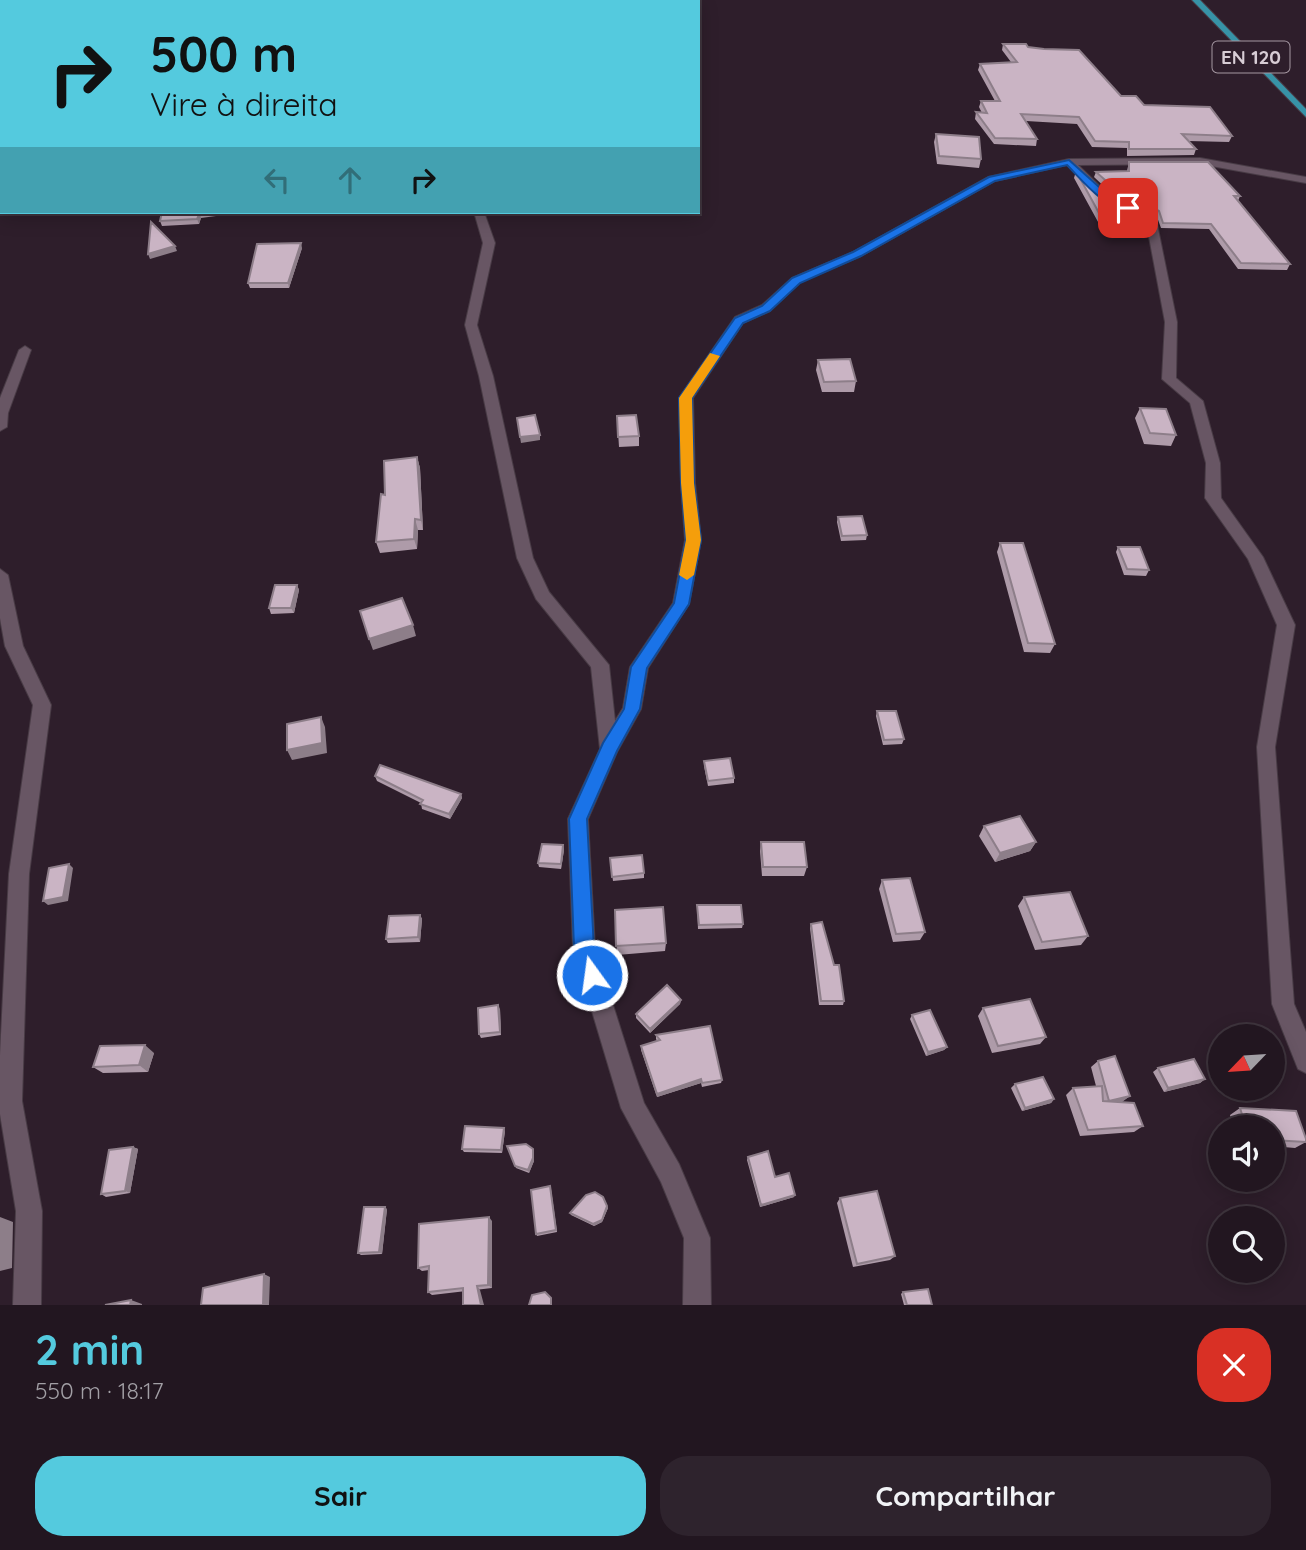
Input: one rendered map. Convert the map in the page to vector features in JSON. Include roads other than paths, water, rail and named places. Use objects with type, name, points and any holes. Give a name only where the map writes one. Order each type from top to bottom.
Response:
[{"type":"main road","name":"EN 120","points":[[1196,0],[1306,114]]},
{"type":"street","points":[[697,1305],[697,1238],[670,1173],[633,1108],[584,948],[578,819],[609,748],[632,709],[639,667],[681,604],[694,540],[688,483],[686,398],[739,320],[766,308],[796,280],[857,254],[992,179],[1069,162],[1200,161],[1306,180]]},
{"type":"street","points":[[1069,162],[1105,197],[1151,219],[1171,322],[1168,379],[1196,401],[1213,463],[1213,498],[1255,557],[1286,625],[1266,747],[1283,1004],[1306,1061]]},
{"type":"street","points":[[481,214],[489,243],[471,325],[486,376],[525,558],[541,594],[600,665],[609,748]]},
{"type":"street","points":[[0,427],[1,413],[25,350]]},
{"type":"street","points":[[0,575],[14,646],[42,705],[19,874],[10,1101],[29,1211],[27,1305]]}]
